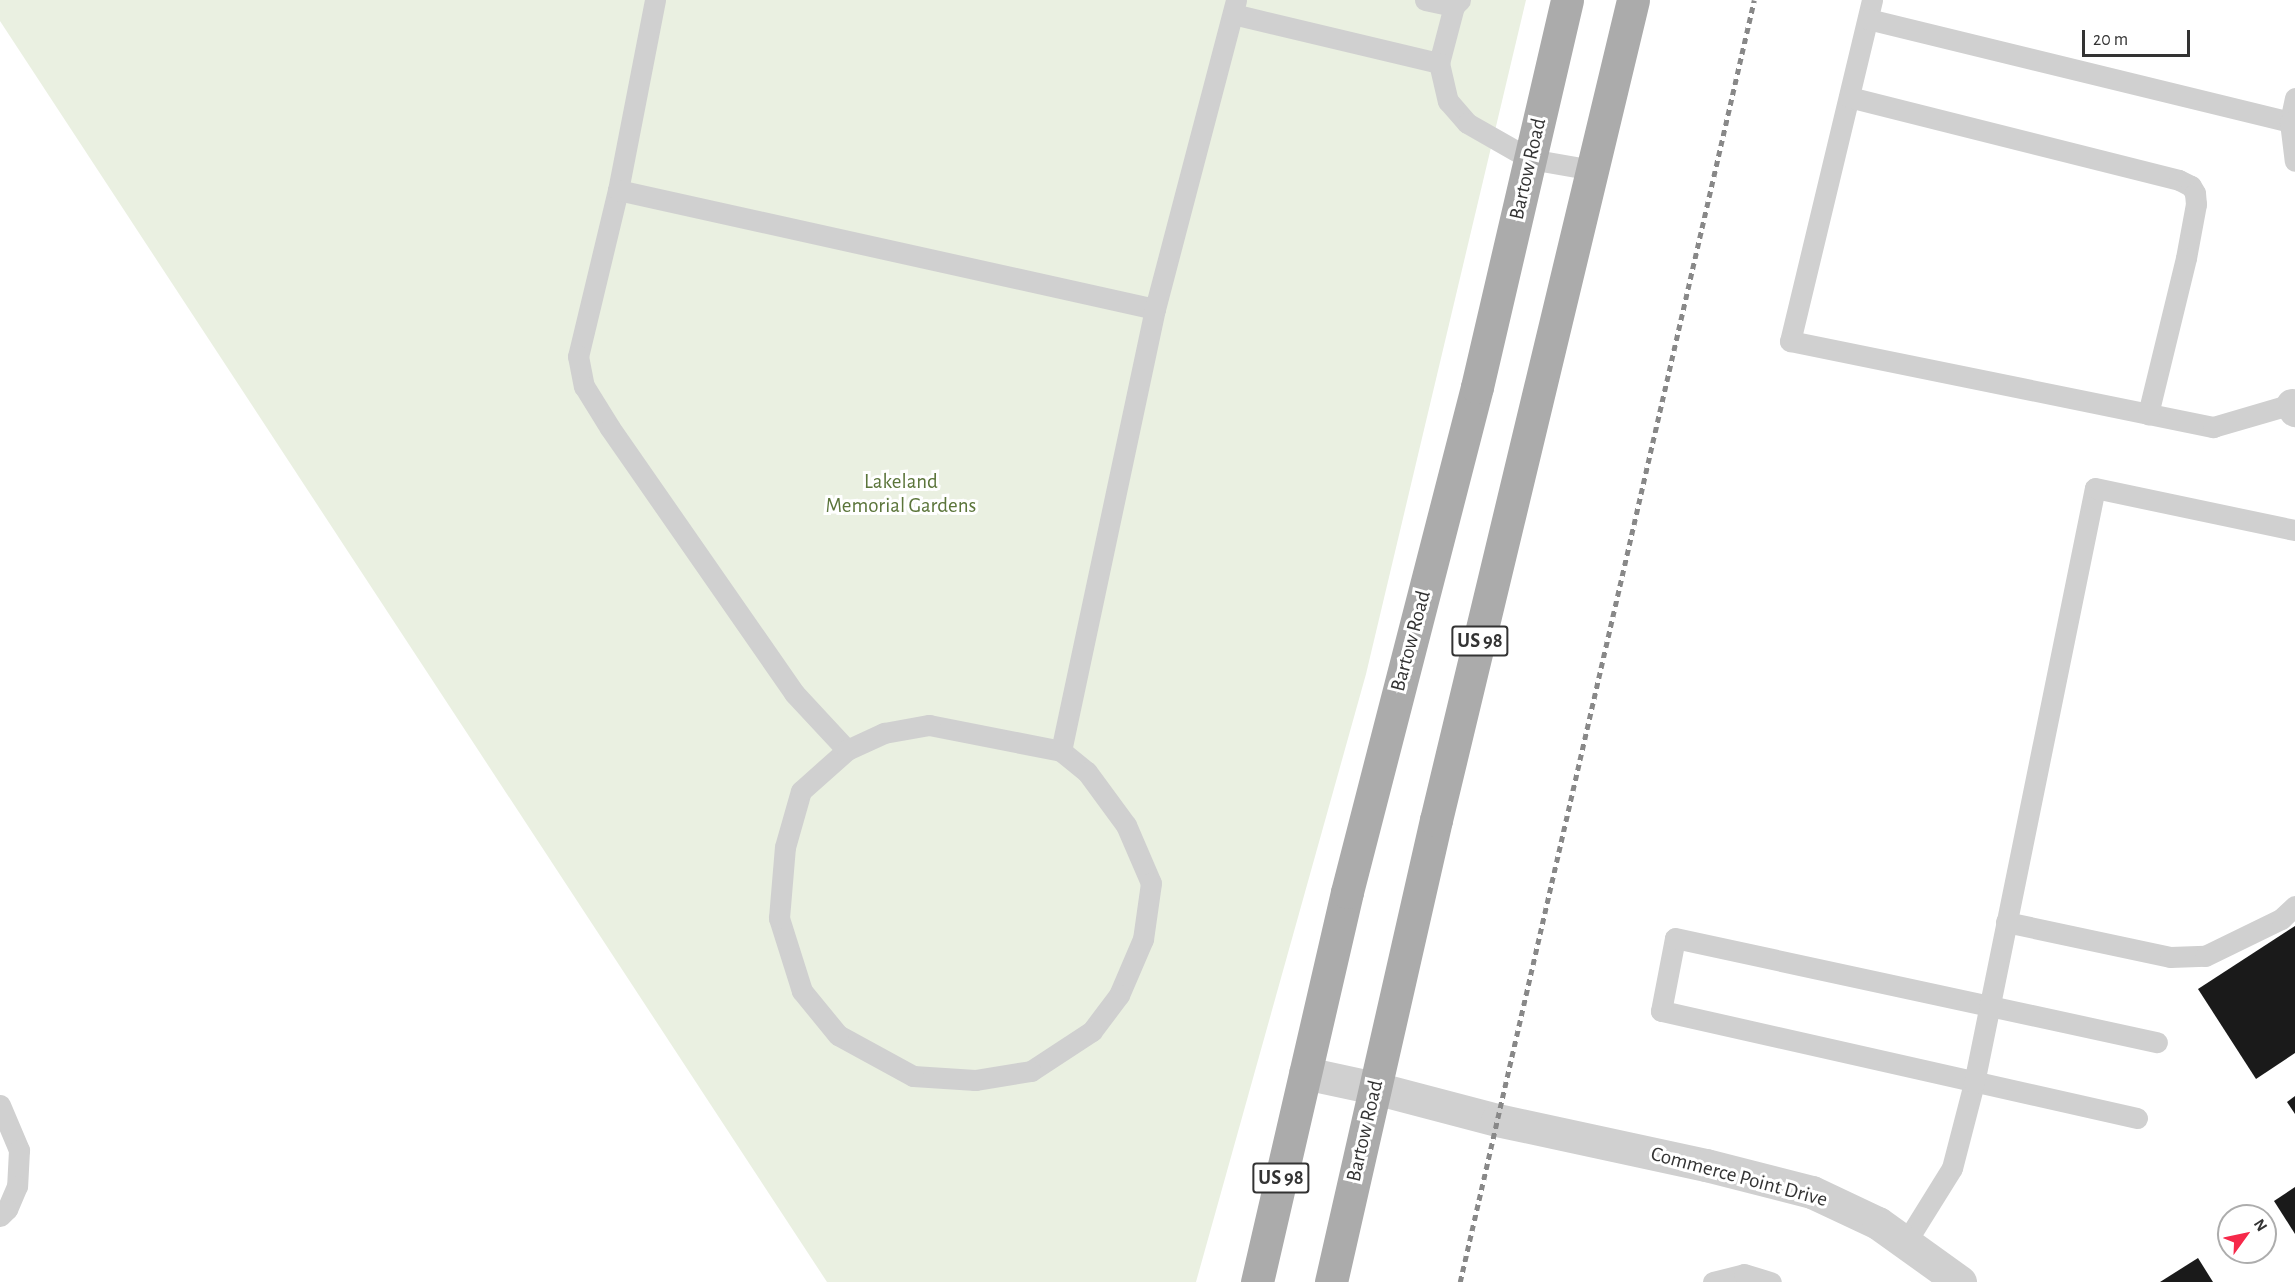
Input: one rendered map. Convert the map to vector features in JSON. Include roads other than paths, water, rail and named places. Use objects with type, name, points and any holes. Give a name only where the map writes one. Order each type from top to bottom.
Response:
[{"type":"main road","name":"Bartow Road","points":[[1257,1282],[1350,880],[1477,387],[1567,0]]},
{"type":"main road","name":"Bartow Road","points":[[1331,1282],[1436,820],[1632,0]]},
{"type":"street","name":"Commerce Point Drive","points":[[1305,1073],[1376,1088],[1497,1120],[1706,1165],[1812,1192],[1878,1223],[1960,1282]]},
{"type":"lane","points":[[655,0],[618,190],[578,356],[584,386],[610,428],[794,693],[847,750]]},
{"type":"lane","points":[[1425,0],[1457,3],[1439,63],[1448,101],[1467,123],[1530,159],[1593,170]]},
{"type":"lane","points":[[1061,751],[1155,309],[1234,7],[1439,63]]},
{"type":"lane","points":[[2290,122],[1870,9],[1790,341],[2212,427],[2294,403]]},
{"type":"lane","points":[[1849,97],[2172,178],[2191,186],[2195,193],[2196,204],[2186,258],[2148,414]]},
{"type":"lane","points":[[2295,98],[2290,122],[2295,161]]},
{"type":"lane","points":[[618,190],[1155,309]]},
{"type":"lane","points":[[1906,1242],[1952,1168],[1974,1083],[2095,488],[2295,530]]},
{"type":"lane","points":[[929,725],[1061,751],[1087,772],[1126,825],[1150,883],[1143,939],[1119,995],[1092,1031],[1031,1071],[975,1080],[913,1076],[838,1035],[802,991],[779,918],[785,847],[801,791],[847,750],[884,734],[929,725]]},
{"type":"lane","points":[[2006,922],[2170,957],[2205,956],[2281,919],[2295,906]]},
{"type":"lane","points":[[2137,1118],[1662,1011],[1675,938],[2157,1042]]},
{"type":"lane","points":[[0,1105],[19,1150],[17,1186],[7,1209],[0,1216]]},
{"type":"lane","points":[[1713,1282],[1744,1274],[1771,1282]]},
{"type":"railway","points":[[1460,1282],[1754,0]]},
{"type":"park label","name":"Lakeland Memorial Gardens","points":[[901,494]]}]
